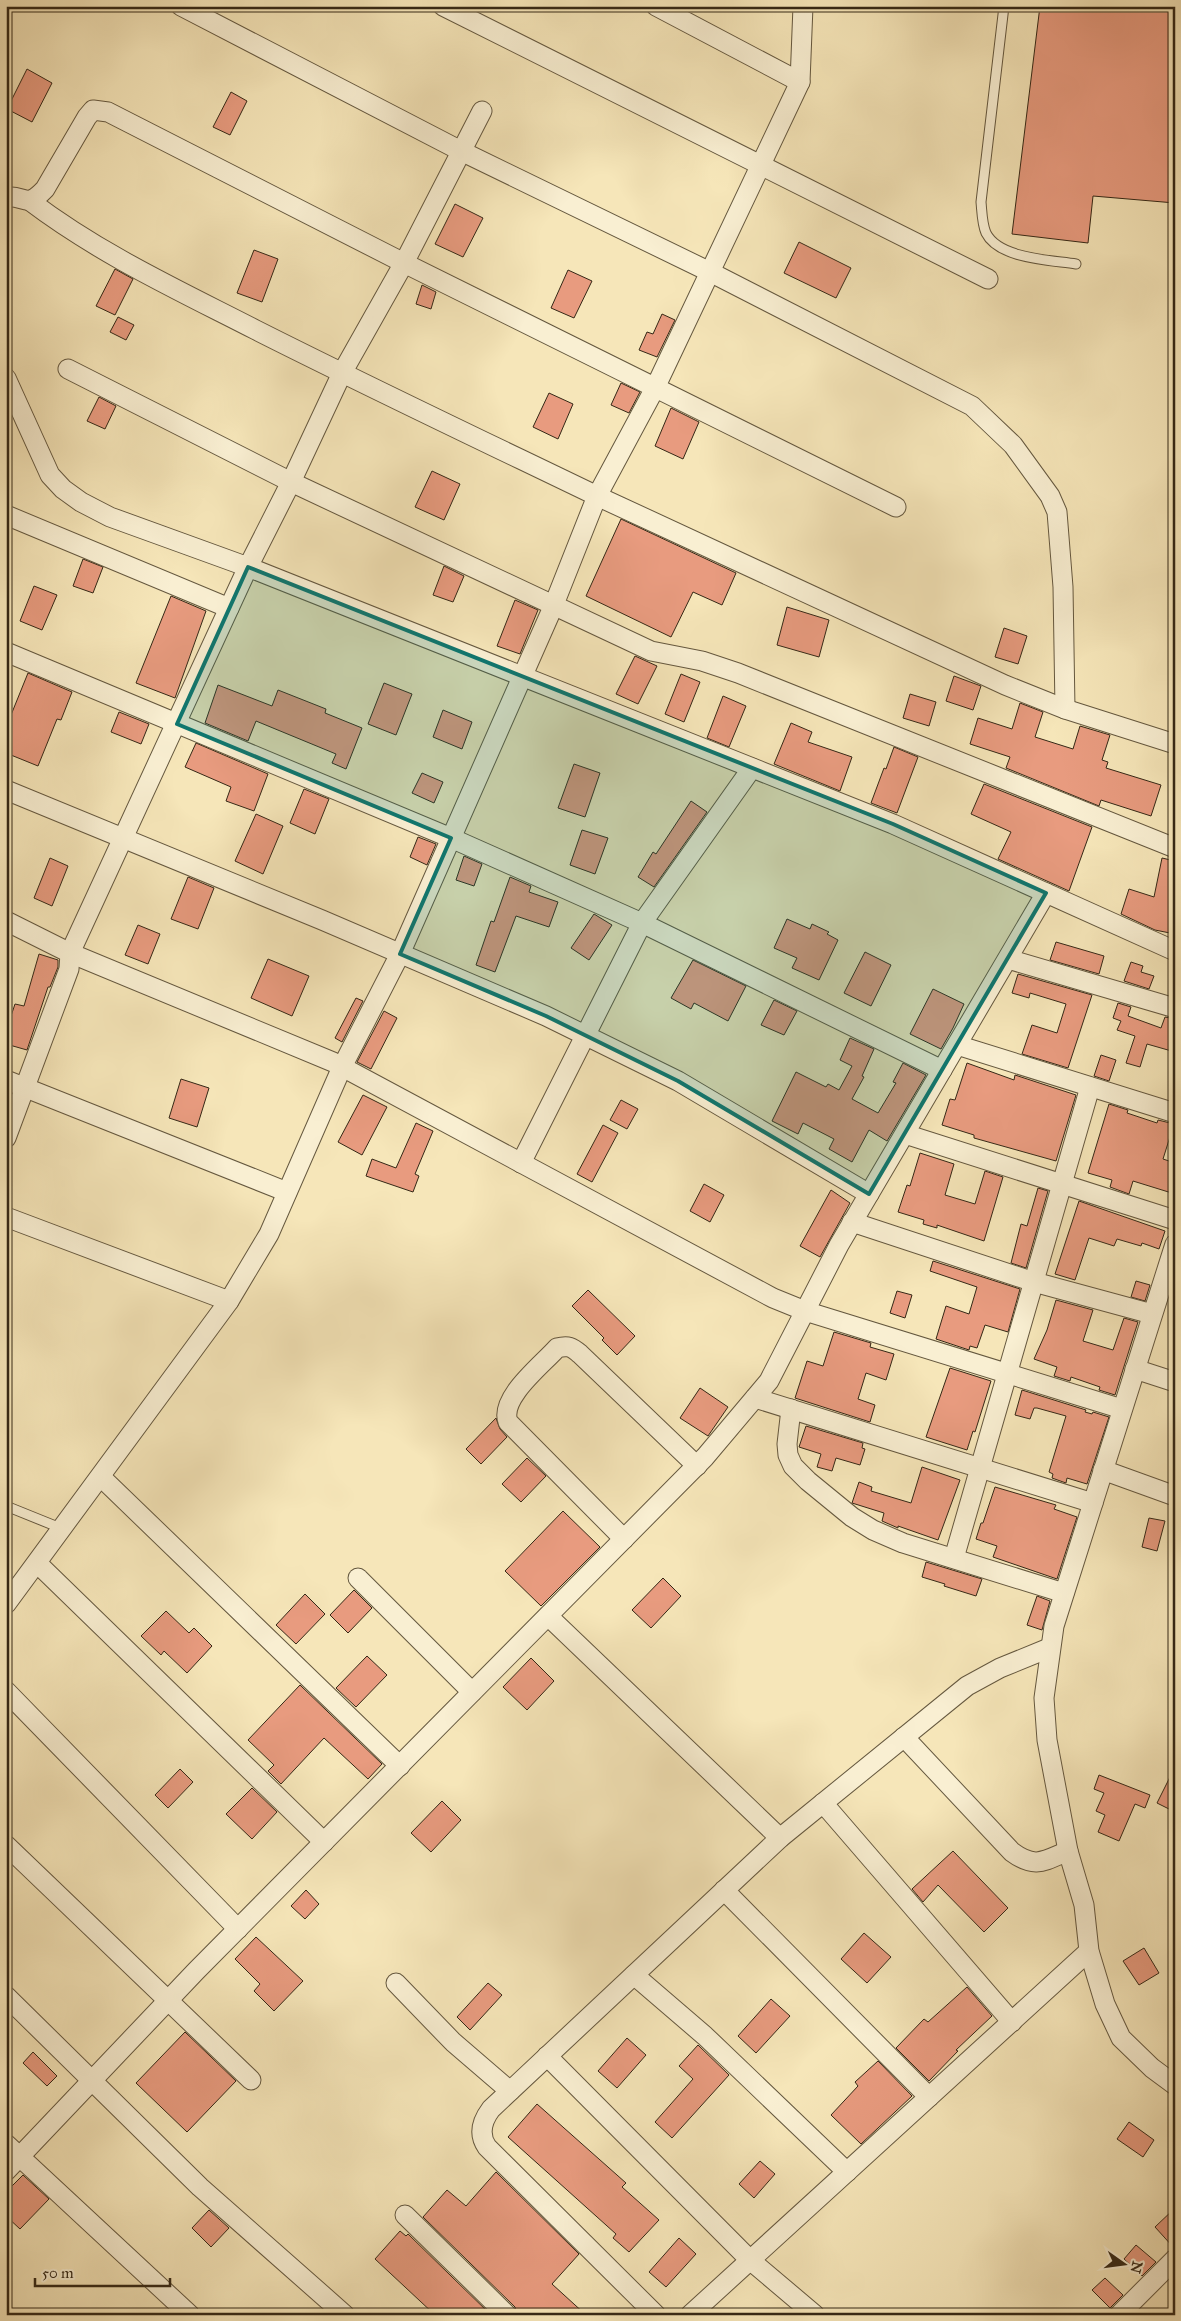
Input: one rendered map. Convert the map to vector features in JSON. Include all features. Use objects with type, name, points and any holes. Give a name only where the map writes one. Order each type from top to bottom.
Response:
[{"type":"street","points":[[181,6],[461,151],[710,272],[972,406],[1013,445],[1050,496],[1057,512],[1063,587],[1064,709]]},
{"type":"street","points":[[442,6],[988,279]]},
{"type":"street","points":[[656,6],[800,82]]},
{"type":"street","points":[[6,1604],[229,1301],[269,1234],[342,1067],[400,954],[520,677],[553,607],[597,496],[655,388],[800,82],[803,6]]},
{"type":"street","points":[[30,201],[45,189],[93,110],[108,112],[404,263],[896,507]]},
{"type":"street","points":[[6,1138],[69,969],[70,953],[124,840],[248,567],[291,482],[342,373],[404,263],[482,111]]},
{"type":"street","points":[[6,197],[30,201],[68,230],[120,261],[342,373],[597,496],[996,681],[1064,709],[1175,744]]},
{"type":"street","points":[[68,369],[291,482],[553,607],[651,650],[702,661],[738,673],[1175,848]]},
{"type":"street","points":[[6,378],[50,475],[63,489],[81,502],[110,517],[248,567],[520,677],[893,824],[1175,951]]},
{"type":"street","points":[[6,515],[229,608]]},
{"type":"street","points":[[6,652],[451,838],[642,924],[942,1070]]},
{"type":"street","points":[[521,1163],[642,924],[752,768]]},
{"type":"street","points":[[6,790],[322,920],[546,1016],[678,1081],[869,1194]]},
{"type":"street","points":[[6,2170],[13,2151],[92,2081],[238,1929],[697,1466],[769,1381],[852,1222],[1046,893]]},
{"type":"street","points":[[6,921],[70,953],[342,1067],[773,1298],[805,1311],[1122,1409]]},
{"type":"street","points":[[1008,958],[1175,1008]]},
{"type":"street","points":[[957,1045],[1175,1113]]},
{"type":"street","points":[[6,1080],[287,1192]]},
{"type":"street","points":[[954,1558],[1090,1087]]},
{"type":"street","points":[[905,1134],[1175,1220]]},
{"type":"street","points":[[6,1217],[229,1301]]},
{"type":"street","points":[[852,1222],[1034,1282],[1152,1314]]},
{"type":"street","points":[[1175,1244],[1064,1593],[1049,1648],[1044,1698],[1047,1740],[1068,1850],[1084,1905],[1089,1951],[1105,2004],[1122,2038],[1152,2068],[1175,2086]]},
{"type":"street","points":[[624,1539],[506,1418],[511,1397],[558,1348],[564,1346],[572,1347],[697,1466]]},
{"type":"street","points":[[1135,1369],[1175,1382]]},
{"type":"street","points":[[755,1398],[1093,1503]]},
{"type":"street","points":[[791,1409],[787,1444],[788,1454],[793,1466],[808,1482],[852,1516],[873,1530],[903,1543],[1064,1593]]},
{"type":"street","points":[[1103,1470],[1175,1496]]},
{"type":"street","points":[[101,1477],[400,1766]]},
{"type":"street","points":[[37,1563],[324,1842]]},
{"type":"street","points":[[358,1578],[472,1692]]},
{"type":"street","points":[[548,1616],[780,1838]]},
{"type":"street","points":[[656,2315],[483,2141],[482,2126],[485,2117],[510,2091],[724,1890],[780,1838],[823,1802],[967,1686],[1000,1668],[1049,1648]]},
{"type":"street","points":[[6,1691],[238,1929]]},
{"type":"street","points":[[904,1737],[1012,1852],[1024,1860],[1041,1862],[1068,1850]]},
{"type":"street","points":[[823,1802],[1012,2022]]},
{"type":"street","points":[[6,1845],[251,2080]]},
{"type":"street","points":[[724,1890],[929,2097]]},
{"type":"street","points":[[690,2315],[1089,1951]]},
{"type":"street","points":[[634,1975],[705,2036],[847,2172]]},
{"type":"street","points":[[396,1983],[453,2042],[510,2091]]},
{"type":"street","points":[[6,1996],[200,2187],[345,2315]]},
{"type":"street","points":[[547,2056],[750,2260],[815,2315]]},
{"type":"street","points":[[13,2151],[190,2315]]},
{"type":"street","points":[[405,2215],[507,2315]]},
{"type":"street","points":[[1119,2315],[1175,2258]]},
{"type":"lane","points":[[1004,6],[981,202],[983,224],[986,234],[993,242],[1008,252],[1076,264]]},
{"type":"lane","points":[[6,1506],[63,1529]]},
{"type":"highlighted area","points":[[248,567],[893,824],[1046,893],[869,1194],[678,1081],[546,1016],[400,954],[451,838],[177,724]]},
{"type":"building","points":[[1040,6],[1175,6],[1175,203],[1093,196],[1088,243],[1012,234]]},
{"type":"building","points":[[27,69],[52,83],[32,122],[7,109]]},
{"type":"building","points":[[231,92],[247,101],[230,135],[213,127]]},
{"type":"building","points":[[455,204],[483,218],[463,257],[435,244]]},
{"type":"building","points":[[799,242],[851,268],[836,298],[784,273]]},
{"type":"building","points":[[254,250],[278,259],[262,302],[237,293]]},
{"type":"building","points":[[115,269],[133,279],[115,315],[96,306]]},
{"type":"building","points":[[568,270],[592,281],[574,318],[551,308]]},
{"type":"building","points":[[422,285],[436,292],[431,309],[416,304]]},
{"type":"building","points":[[662,314],[675,320],[657,357],[639,350],[647,332],[653,334]]},
{"type":"building","points":[[118,317],[134,325],[126,340],[110,332]]},
{"type":"building","points":[[621,383],[640,392],[629,413],[611,405]]},
{"type":"building","points":[[549,393],[573,404],[558,439],[533,427]]},
{"type":"building","points":[[99,397],[116,406],[105,429],[87,421]]},
{"type":"building","points":[[671,408],[699,422],[683,459],[655,446]]},
{"type":"building","points":[[432,471],[460,484],[444,520],[415,507]]},
{"type":"building","points":[[621,519],[736,573],[722,605],[693,592],[671,637],[586,596]]},
{"type":"building","points":[[83,559],[103,567],[93,593],[73,586]]},
{"type":"building","points":[[444,566],[464,576],[453,602],[433,595]]},
{"type":"building","points":[[34,586],[57,595],[42,630],[20,621]]},
{"type":"building","points":[[171,596],[206,611],[175,698],[136,683]]},
{"type":"building","points":[[515,600],[538,610],[520,654],[497,646]]},
{"type":"building","points":[[787,607],[829,620],[819,657],[777,645]]},
{"type":"building","points":[[1004,628],[1027,636],[1018,664],[995,657]]},
{"type":"building","points":[[635,656],[657,666],[638,704],[616,694]]},
{"type":"building","points":[[28,673],[72,692],[61,720],[57,719],[38,766],[6,753],[6,713],[11,715]]},
{"type":"building","points":[[681,674],[700,682],[684,722],[665,714]]},
{"type":"building","points":[[954,676],[981,686],[973,710],[946,701]]},
{"type":"building","points":[[384,683],[412,694],[396,735],[368,724]]},
{"type":"building","points":[[218,685],[272,706],[278,690],[326,709],[325,713],[362,728],[346,769],[332,763],[336,754],[256,721],[248,741],[205,723]]},
{"type":"building","points":[[910,694],[936,702],[929,726],[903,718]]},
{"type":"building","points":[[723,696],[746,706],[729,747],[707,738]]},
{"type":"building","points":[[1020,703],[1043,712],[1035,737],[1073,749],[1080,726],[1110,735],[1102,760],[1108,762],[1106,768],[1161,785],[1151,816],[1101,800],[1099,806],[1006,768],[1010,757],[970,744],[978,718],[1012,729]]},
{"type":"building","points":[[443,710],[472,722],[462,749],[433,737]]},
{"type":"building","points":[[119,712],[149,724],[141,744],[111,732]]},
{"type":"building","points":[[791,723],[812,732],[808,742],[852,757],[840,791],[774,764]]},
{"type":"building","points":[[196,743],[268,774],[254,811],[226,801],[231,787],[185,767]]},
{"type":"building","points":[[894,747],[918,757],[897,813],[871,803]]},
{"type":"building","points":[[574,764],[600,773],[585,817],[558,808]]},
{"type":"building","points":[[422,773],[443,782],[434,803],[412,793]]},
{"type":"building","points":[[984,784],[1092,827],[1069,891],[998,859],[1011,832],[971,814]]},
{"type":"building","points":[[304,789],[329,799],[315,834],[290,823]]},
{"type":"building","points":[[691,801],[707,812],[654,887],[638,877],[653,852],[656,854]]},
{"type":"building","points":[[256,814],[283,826],[263,874],[235,861]]},
{"type":"building","points":[[582,830],[608,838],[595,874],[570,865]]},
{"type":"building","points":[[418,837],[436,844],[427,865],[410,857]]},
{"type":"building","points":[[464,856],[482,864],[474,886],[456,880]]},
{"type":"building","points":[[50,858],[68,866],[52,906],[34,898]]},
{"type":"building","points":[[1162,858],[1175,861],[1175,934],[1155,930],[1121,914],[1129,889],[1154,897]]},
{"type":"building","points":[[188,877],[214,888],[198,929],[171,919]]},
{"type":"building","points":[[510,877],[531,886],[529,892],[558,902],[549,927],[516,916],[495,972],[476,965],[491,921],[494,922]]},
{"type":"building","points":[[594,914],[612,925],[589,960],[571,948]]},
{"type":"building","points":[[787,919],[810,929],[812,924],[829,932],[827,934],[838,940],[819,980],[792,968],[797,958],[774,948]]},
{"type":"building","points":[[138,925],[160,934],[148,964],[125,955]]},
{"type":"building","points":[[1056,942],[1104,956],[1099,974],[1050,960]]},
{"type":"building","points":[[865,952],[891,965],[871,1006],[844,993]]},
{"type":"building","points":[[39,954],[58,960],[58,967],[50,987],[48,987],[27,1050],[6,1044],[6,1031],[15,1004],[24,1006]]},
{"type":"building","points":[[268,959],[309,976],[292,1016],[251,998]]},
{"type":"building","points":[[693,960],[746,986],[728,1021],[694,1003],[691,1009],[671,998]]},
{"type":"building","points":[[1131,962],[1143,966],[1141,972],[1154,976],[1149,989],[1124,981]]},
{"type":"building","points":[[1018,974],[1092,995],[1068,1068],[1022,1054],[1032,1025],[1057,1033],[1066,1004],[1030,993],[1029,998],[1012,993]]},
{"type":"building","points":[[933,989],[964,1004],[941,1049],[910,1034]]},
{"type":"building","points":[[356,998],[363,1001],[342,1042],[335,1038]]},
{"type":"building","points":[[774,1000],[797,1011],[784,1035],[761,1025]]},
{"type":"building","points":[[1118,1003],[1131,1007],[1128,1016],[1161,1028],[1165,1017],[1175,1019],[1175,1052],[1147,1044],[1140,1067],[1126,1063],[1135,1036],[1117,1030],[1121,1021],[1113,1018]]},
{"type":"building","points":[[384,1011],[397,1018],[371,1069],[357,1062]]},
{"type":"building","points":[[850,1038],[874,1049],[862,1076],[864,1077],[852,1099],[878,1113],[896,1083],[893,1082],[903,1063],[926,1075],[887,1141],[869,1130],[852,1162],[829,1149],[834,1139],[803,1123],[798,1134],[772,1121],[796,1072],[826,1087],[828,1084],[839,1090],[852,1066],[840,1060]]},
{"type":"building","points":[[1101,1055],[1116,1060],[1109,1081],[1094,1076]]},
{"type":"building","points":[[967,1063],[1014,1080],[1015,1075],[1076,1095],[1056,1161],[974,1138],[974,1135],[942,1125],[950,1099],[955,1100]]},
{"type":"building","points":[[181,1079],[209,1088],[197,1127],[169,1118]]},
{"type":"building","points":[[363,1095],[387,1107],[362,1155],[338,1142]]},
{"type":"building","points":[[621,1100],[638,1109],[627,1129],[610,1120]]},
{"type":"building","points":[[1109,1104],[1128,1110],[1127,1113],[1157,1123],[1158,1120],[1174,1124],[1163,1159],[1175,1163],[1175,1194],[1133,1181],[1129,1194],[1110,1187],[1112,1180],[1088,1173]]},
{"type":"building","points":[[416,1123],[433,1131],[415,1174],[419,1176],[413,1192],[366,1176],[372,1159],[396,1168]]},
{"type":"building","points":[[603,1125],[618,1133],[592,1182],[577,1174]]},
{"type":"building","points":[[920,1153],[954,1164],[945,1195],[975,1204],[985,1171],[1003,1177],[984,1241],[937,1225],[937,1228],[923,1224],[924,1220],[898,1212],[907,1185],[910,1186]]},
{"type":"building","points":[[704,1184],[724,1195],[710,1222],[690,1211]]},
{"type":"building","points":[[1038,1188],[1048,1191],[1026,1268],[1011,1263],[1021,1224],[1027,1226]]},
{"type":"building","points":[[831,1190],[850,1203],[820,1257],[800,1246]]},
{"type":"building","points":[[1079,1201],[1165,1231],[1159,1249],[1142,1243],[1141,1246],[1117,1239],[1114,1246],[1089,1238],[1075,1280],[1055,1274]]},
{"type":"building","points":[[933,1261],[1020,1289],[1008,1332],[985,1325],[977,1348],[970,1346],[969,1350],[936,1339],[946,1306],[969,1314],[977,1287],[930,1271]]},
{"type":"building","points":[[1136,1281],[1150,1285],[1145,1301],[1131,1297]]},
{"type":"building","points":[[588,1290],[635,1336],[617,1355],[602,1340],[604,1338],[572,1306]]},
{"type":"building","points":[[897,1291],[912,1295],[905,1318],[890,1313]]},
{"type":"building","points":[[1056,1300],[1093,1310],[1083,1341],[1113,1350],[1124,1318],[1138,1322],[1115,1395],[1099,1390],[1100,1387],[1071,1377],[1070,1381],[1054,1376],[1057,1367],[1034,1359],[1047,1330]]},
{"type":"building","points":[[834,1332],[871,1343],[870,1347],[894,1354],[886,1380],[866,1373],[858,1399],[875,1405],[870,1422],[795,1398],[807,1361],[823,1366]]},
{"type":"building","points":[[950,1368],[991,1381],[975,1432],[973,1431],[967,1450],[926,1437]]},
{"type":"building","points":[[700,1388],[728,1407],[708,1436],[680,1418]]},
{"type":"building","points":[[1022,1390],[1086,1410],[1085,1412],[1092,1414],[1093,1412],[1109,1417],[1087,1484],[1067,1478],[1066,1483],[1052,1478],[1053,1474],[1049,1472],[1066,1416],[1037,1408],[1034,1408],[1030,1419],[1015,1415]]},
{"type":"building","points":[[496,1418],[500,1429],[507,1437],[481,1464],[466,1449]]},
{"type":"building","points":[[806,1426],[863,1443],[862,1448],[865,1449],[860,1465],[836,1458],[832,1471],[817,1467],[821,1454],[799,1447]]},
{"type":"building","points":[[527,1458],[546,1476],[521,1502],[502,1484]]},
{"type":"building","points":[[922,1467],[960,1480],[938,1540],[898,1526],[898,1528],[882,1521],[884,1513],[852,1503],[859,1482],[872,1487],[871,1491],[911,1503]]},
{"type":"building","points":[[995,1487],[1056,1505],[1054,1509],[1077,1517],[1057,1579],[993,1557],[997,1546],[976,1539]]},
{"type":"building","points":[[563,1511],[600,1547],[541,1606],[505,1571]]},
{"type":"building","points":[[1149,1518],[1165,1521],[1157,1551],[1142,1547]]},
{"type":"building","points":[[926,1562],[982,1579],[976,1596],[922,1577]]},
{"type":"building","points":[[663,1578],[681,1596],[651,1628],[632,1610]]},
{"type":"building","points":[[354,1590],[372,1608],[348,1633],[330,1615]]},
{"type":"building","points":[[305,1594],[325,1614],[296,1644],[276,1625]]},
{"type":"building","points":[[1037,1596],[1050,1601],[1042,1630],[1027,1625]]},
{"type":"building","points":[[166,1611],[189,1633],[194,1628],[212,1646],[187,1673],[164,1651],[161,1655],[141,1636]]},
{"type":"building","points":[[367,1656],[387,1675],[356,1707],[336,1688]]},
{"type":"building","points":[[531,1658],[554,1681],[527,1710],[503,1687]]},
{"type":"building","points":[[300,1685],[382,1764],[368,1779],[324,1738],[281,1784],[268,1771],[274,1765],[248,1740]]},
{"type":"building","points":[[1175,1767],[1175,1812],[1157,1803]]},
{"type":"building","points":[[180,1769],[193,1782],[168,1808],[155,1795]]},
{"type":"building","points":[[1099,1775],[1150,1795],[1145,1808],[1135,1804],[1119,1841],[1098,1832],[1105,1815],[1096,1811],[1104,1793],[1094,1789]]},
{"type":"building","points":[[252,1788],[277,1812],[252,1839],[226,1814]]},
{"type":"building","points":[[442,1801],[461,1820],[431,1852],[411,1833]]},
{"type":"building","points":[[953,1851],[1008,1908],[984,1932],[938,1885],[923,1902],[912,1889]]},
{"type":"building","points":[[306,1890],[319,1904],[305,1919],[291,1906]]},
{"type":"building","points":[[864,1933],[891,1957],[867,1983],[841,1959]]},
{"type":"building","points":[[256,1937],[303,1981],[274,2011],[254,1991],[260,1984],[235,1959]]},
{"type":"building","points":[[1144,1948],[1159,1973],[1139,1985],[1123,1961]]},
{"type":"building","points":[[488,1983],[502,1995],[470,2030],[457,2017]]},
{"type":"building","points":[[967,1987],[992,2016],[956,2050],[958,2051],[929,2081],[896,2048],[924,2019],[928,2022]]},
{"type":"building","points":[[771,1999],[790,2016],[756,2053],[738,2036]]},
{"type":"building","points":[[185,2032],[236,2081],[187,2132],[136,2083]]},
{"type":"building","points":[[627,2038],[646,2055],[617,2088],[598,2071]]},
{"type":"building","points":[[698,2045],[729,2075],[672,2138],[655,2122],[693,2079],[679,2066]]},
{"type":"building","points":[[33,2052],[57,2076],[47,2086],[23,2063]]},
{"type":"building","points":[[878,2061],[912,2096],[861,2144],[831,2115],[858,2086],[855,2082]]},
{"type":"building","points":[[537,2104],[626,2183],[622,2187],[659,2220],[629,2252],[613,2238],[616,2234],[508,2137]]},
{"type":"building","points":[[1129,2122],[1154,2140],[1143,2157],[1117,2139]]},
{"type":"building","points":[[760,2161],[775,2174],[754,2198],[739,2184]]},
{"type":"building","points":[[496,2172],[579,2254],[552,2284],[586,2315],[518,2315],[515,2307],[423,2217],[447,2190],[466,2206]]},
{"type":"building","points":[[23,2175],[49,2199],[20,2229],[6,2216],[6,2192]]},
{"type":"building","points":[[1175,2208],[1175,2248],[1174,2248],[1155,2227]]},
{"type":"building","points":[[209,2210],[229,2228],[211,2247],[192,2228]]},
{"type":"building","points":[[400,2231],[406,2236],[408,2234],[491,2315],[435,2315],[375,2259]]},
{"type":"building","points":[[679,2238],[696,2254],[666,2287],[649,2272]]},
{"type":"building","points":[[1136,2245],[1156,2262],[1142,2276],[1124,2259]]},
{"type":"building","points":[[1105,2278],[1123,2295],[1110,2308],[1092,2290]]}]
